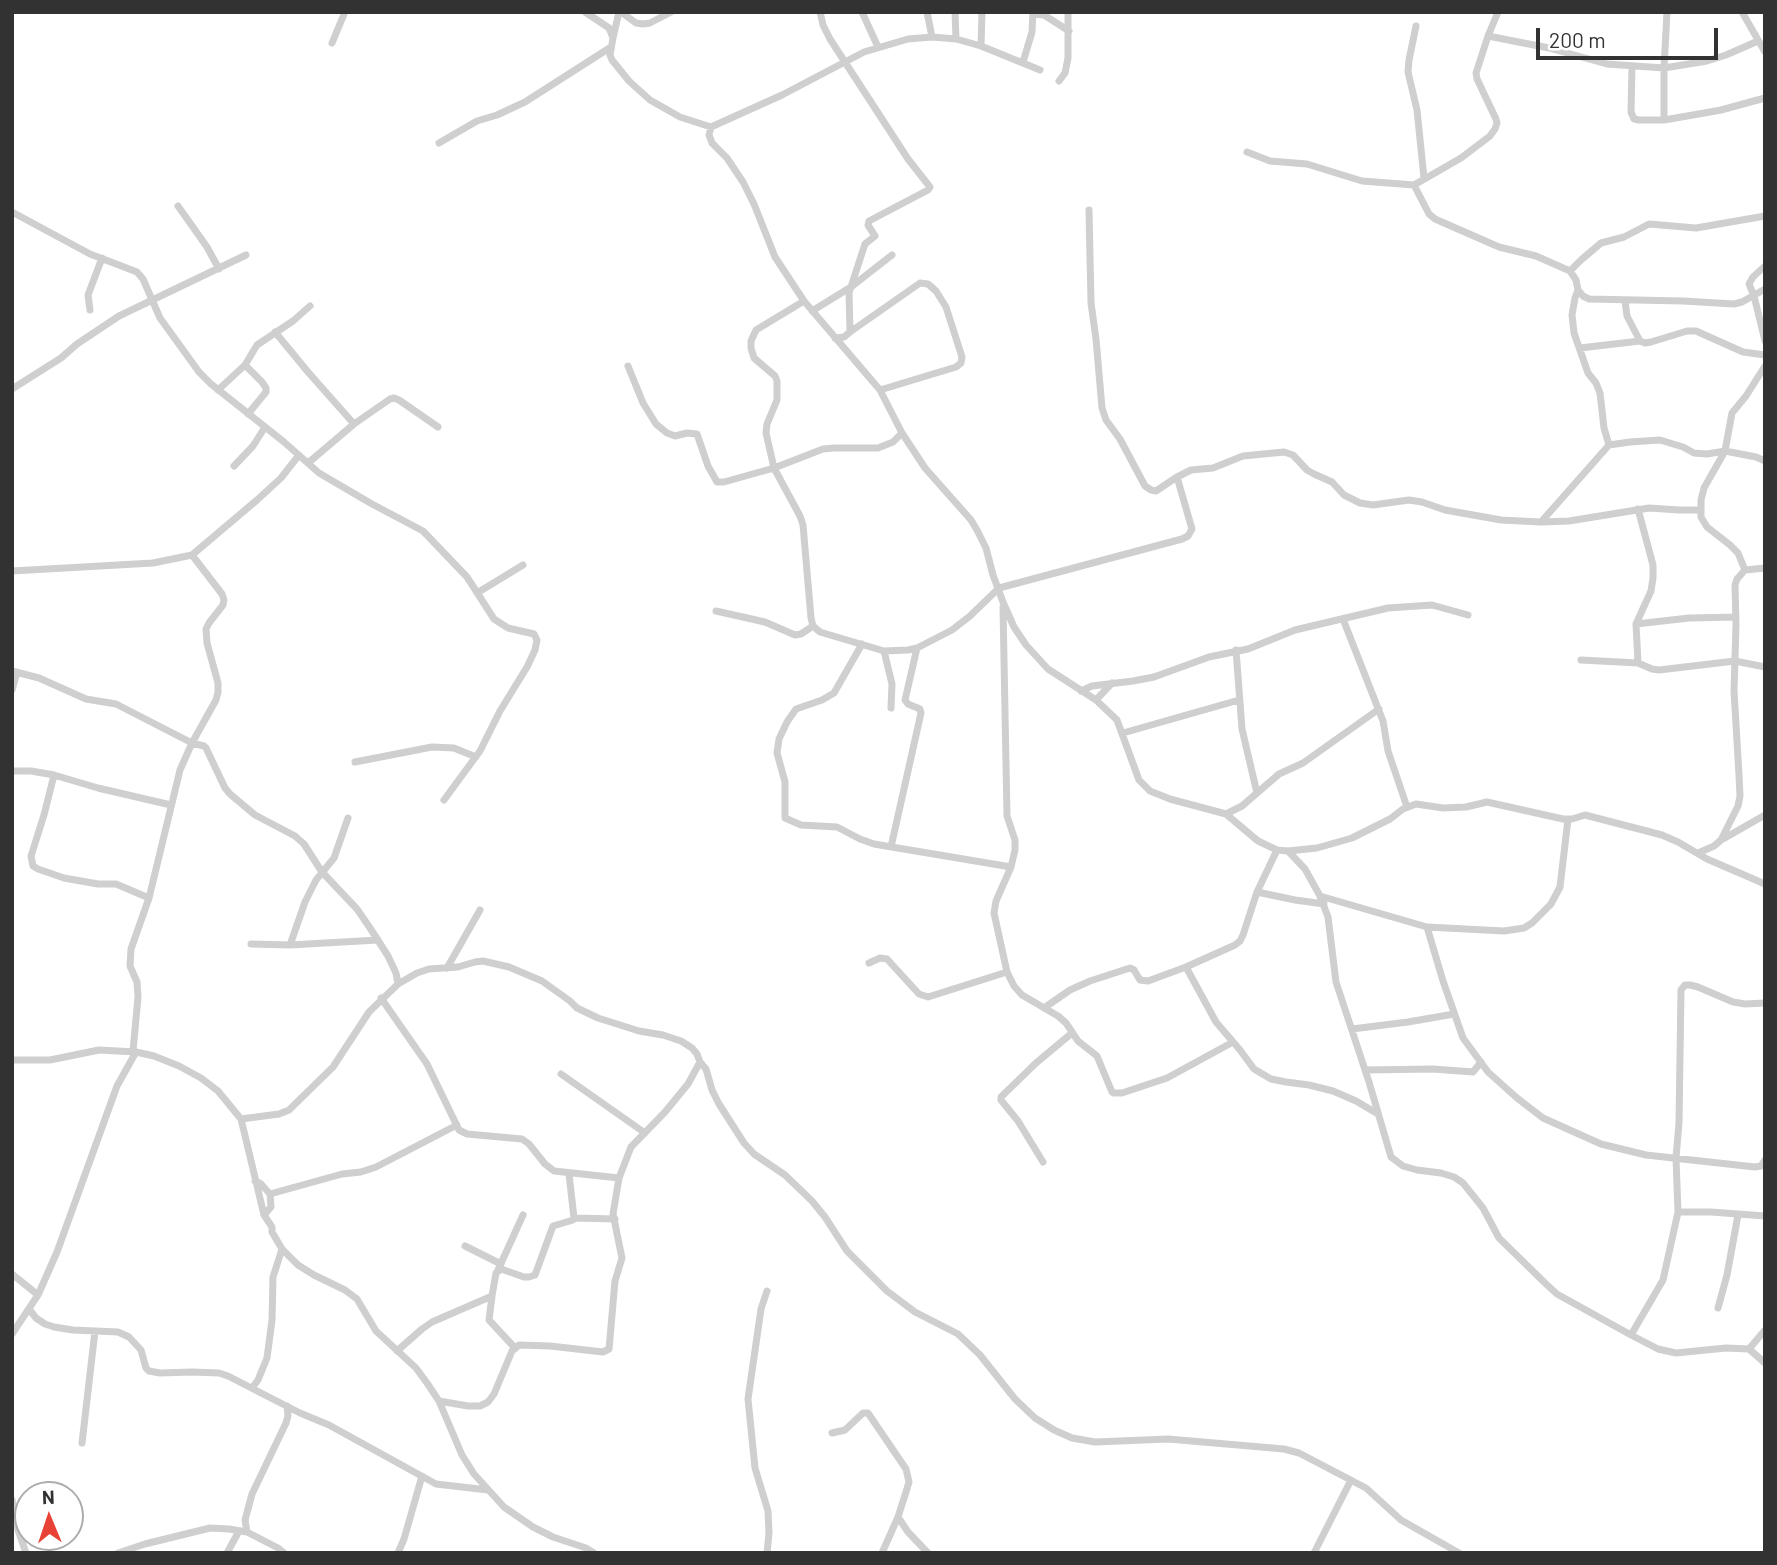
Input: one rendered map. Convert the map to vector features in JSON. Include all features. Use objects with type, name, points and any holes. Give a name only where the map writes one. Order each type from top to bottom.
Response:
[{"type":"street","points":[[332,43],[345,12]]},
{"type":"street","points":[[585,12],[606,25],[613,38]]},
{"type":"street","points":[[671,12],[643,24],[636,23],[620,12],[610,55],[629,81],[650,100],[680,117],[711,127],[878,47],[908,39],[956,39],[1040,70]]},
{"type":"street","points":[[820,12],[830,39],[908,159],[930,187],[869,221],[868,225],[875,236],[865,244],[848,298],[850,332]]},
{"type":"street","points":[[862,12],[878,47]]},
{"type":"street","points":[[927,12],[932,37]]},
{"type":"street","points":[[955,12],[956,39]]},
{"type":"street","points":[[981,46],[982,12]]},
{"type":"street","points":[[1059,81],[1065,73],[1068,58],[1068,12]]},
{"type":"street","points":[[1247,152],[1270,161],[1307,164],[1362,181],[1414,185],[1461,158],[1495,129],[1496,119],[1477,79],[1478,67],[1498,12]]},
{"type":"street","points":[[1664,120],[1667,12]]},
{"type":"street","points":[[1742,12],[1765,52]]},
{"type":"street","points":[[1023,62],[1032,32],[1033,13],[1046,16],[1069,31]]},
{"type":"street","points":[[1416,26],[1408,72],[1417,110],[1424,178]]},
{"type":"street","points":[[1488,36],[1549,48],[1607,64],[1664,68],[1707,61],[1758,41]]},
{"type":"street","points":[[439,144],[477,121],[525,102],[611,47]]},
{"type":"street","points":[[1632,66],[1632,116],[1639,120],[1664,120],[1721,110],[1765,98]]},
{"type":"street","points":[[711,127],[709,135],[712,143],[727,158],[743,182],[775,257],[804,301],[880,390],[902,433],[925,468],[978,530],[1014,628],[1048,669],[1096,700],[1117,720],[1139,779],[1150,791],[1226,814],[1258,841],[1277,850],[1288,851],[1317,848],[1352,838],[1416,804],[1443,808],[1488,802],[1568,819],[1585,815],[1662,835],[1719,865],[1765,884]]},
{"type":"street","points":[[1414,185],[1429,214],[1435,219],[1499,247],[1536,256],[1570,271],[1578,290],[1590,299],[1734,304],[1765,289]]},
{"type":"street","points":[[178,206],[219,269]]},
{"type":"street","points":[[1089,210],[1091,303],[1100,396],[1106,420],[1120,439],[1145,486],[1151,490],[1156,491],[1191,470],[1213,468],[1243,456],[1284,452],[1293,455],[1307,470],[1332,482],[1344,495],[1360,503],[1373,505],[1409,500],[1445,510],[1501,520],[1541,522],[1569,521],[1638,509],[1700,510]]},
{"type":"street","points":[[12,212],[74,247],[136,272],[143,279],[160,317],[184,352],[218,390],[319,473],[423,531],[467,577],[494,619],[501,625],[534,634],[537,640],[535,650],[527,667],[476,757],[444,800]]},
{"type":"street","points":[[1570,271],[1601,243],[1623,237],[1649,224],[1696,228],[1765,216]]},
{"type":"street","points":[[12,389],[119,316],[246,255]]},
{"type":"street","points":[[813,311],[851,287],[892,255]]},
{"type":"street","points":[[90,310],[88,295],[102,258]]},
{"type":"street","points":[[1765,266],[1750,280],[1750,289],[1765,341]]},
{"type":"street","points":[[835,338],[844,337],[920,283],[928,284],[936,291],[946,307],[962,357],[961,363],[957,368],[880,390]]},
{"type":"street","points":[[1578,290],[1572,315],[1574,333],[1588,373],[1600,393],[1609,445]]},
{"type":"street","points":[[804,301],[756,330],[751,348],[754,358],[778,381],[777,400],[766,433],[774,468],[803,525],[811,618],[813,626],[820,632],[884,651],[917,648],[952,631],[999,588],[1186,537],[1192,529],[1177,477]]},
{"type":"street","points":[[1625,301],[1627,316],[1640,341]]},
{"type":"street","points":[[218,390],[245,365],[257,345],[310,306]]},
{"type":"street","points":[[1580,348],[1640,341],[1645,343],[1696,331],[1743,352],[1765,355]]},
{"type":"street","points":[[275,332],[354,424]]},
{"type":"street","points":[[245,365],[266,388],[248,414]]},
{"type":"street","points":[[628,366],[643,402],[656,424],[674,436],[697,434],[708,466],[717,482],[774,468],[823,449],[878,448],[893,442],[902,433]]},
{"type":"street","points":[[1745,570],[1738,553],[1707,527],[1701,517],[1700,500],[1725,451],[1732,413],[1765,366]]},
{"type":"street","points":[[308,463],[354,424],[390,399],[394,398],[438,427]]},
{"type":"street","points":[[234,467],[253,446],[265,427]]},
{"type":"street","points":[[1541,522],[1609,445],[1660,440],[1700,454],[1725,451],[1765,461]]},
{"type":"street","points":[[12,571],[153,563],[191,555],[281,478],[299,455]]},
{"type":"street","points":[[1637,663],[1636,624],[1651,591],[1653,578],[1651,556],[1638,509]]},
{"type":"street","points":[[12,1335],[38,1295],[66,1230],[117,1086],[135,1051],[138,997],[130,958],[149,898],[180,770],[216,700],[218,683],[206,629],[224,600],[191,555]]},
{"type":"street","points":[[477,593],[523,565]]},
{"type":"street","points":[[1721,840],[1736,812],[1740,796],[1734,691],[1735,585],[1745,570],[1765,568]]},
{"type":"street","points":[[1003,602],[1007,816],[1015,840],[1015,850],[994,913],[1007,972],[1014,986],[1023,995],[1066,1023],[1085,1048],[1097,1056],[1112,1092],[1117,1094],[1167,1078],[1233,1042]]},
{"type":"street","points":[[1081,691],[1092,686],[1154,677],[1209,657],[1248,649],[1295,630],[1388,608],[1432,605],[1468,615]]},
{"type":"street","points":[[716,611],[765,622],[794,635],[813,626]]},
{"type":"street","points":[[1636,624],[1689,618],[1736,617]]},
{"type":"street","points":[[1343,618],[1379,709],[1388,751],[1407,807]]},
{"type":"street","points":[[862,644],[834,693],[796,709],[779,739],[777,752],[785,789],[784,815],[795,823],[837,827],[860,839],[891,847],[1011,867]]},
{"type":"street","points":[[891,847],[921,713],[920,709],[905,700],[917,648]]},
{"type":"street","points":[[1236,650],[1242,729],[1257,793]]},
{"type":"street","points":[[884,651],[889,667],[891,708]]},
{"type":"street","points":[[1581,660],[1637,663],[1660,670],[1735,661],[1765,667]]},
{"type":"street","points":[[12,690],[15,672],[39,678],[86,699],[116,704],[206,748],[230,794],[255,815],[295,836],[304,844],[322,872],[357,909],[392,964],[398,984]]},
{"type":"street","points":[[1096,700],[1113,682]]},
{"type":"street","points":[[1123,733],[1239,700]]},
{"type":"street","points":[[1226,814],[1242,806],[1279,774],[1303,763],[1379,709]]},
{"type":"street","points":[[355,762],[432,747],[454,748],[476,757]]},
{"type":"street","points":[[12,771],[54,775],[171,805]]},
{"type":"street","points":[[54,775],[30,856],[33,866],[64,878],[116,884],[149,898]]},
{"type":"street","points":[[1698,853],[1765,815]]},
{"type":"street","points":[[290,945],[305,902],[316,880],[334,858],[348,818]]},
{"type":"street","points":[[1257,892],[1295,900],[1322,900],[1427,927],[1504,931],[1524,928],[1551,904],[1560,887],[1568,819]]},
{"type":"street","points":[[1044,1008],[1070,990],[1123,970],[1133,969],[1140,980],[1148,981],[1235,945],[1240,941],[1257,892],[1277,850]]},
{"type":"street","points":[[1288,851],[1305,869],[1328,917],[1336,982],[1388,1152],[1395,1162],[1417,1170],[1454,1177],[1463,1183],[1483,1208],[1499,1238],[1557,1294],[1631,1335],[1658,1349],[1676,1353],[1726,1348],[1749,1349],[1765,1363]]},
{"type":"street","points":[[447,968],[480,910]]},
{"type":"street","points":[[1427,927],[1463,1038],[1480,1062],[1517,1098],[1544,1118],[1616,1149],[1646,1155],[1755,1167],[1761,1166],[1765,1160]]},
{"type":"street","points":[[251,944],[290,945],[378,940]]},
{"type":"street","points":[[869,962],[880,958],[887,959],[919,994],[928,997],[1007,972]]},
{"type":"street","points":[[241,1119],[289,1110],[333,1067],[360,1025],[381,999],[398,984],[418,973],[483,961],[529,974],[577,1008],[598,1018],[639,1031],[663,1035],[692,1048],[706,1069],[712,1090],[744,1143],[754,1154],[785,1175],[812,1201],[846,1251],[902,1304],[958,1334],[980,1355],[1016,1399],[1035,1418],[1054,1430],[1072,1438],[1095,1442],[1168,1439],[1284,1449],[1309,1457],[1351,1480],[1374,1495],[1401,1520],[1459,1553]]},
{"type":"street","points":[[1186,967],[1216,1022],[1257,1072],[1271,1079],[1334,1091],[1378,1114]]},
{"type":"street","points":[[1631,1335],[1662,1280],[1678,1212],[1676,1158],[1681,990],[1685,985],[1690,985],[1733,1002],[1765,1003]]},
{"type":"street","points":[[381,999],[427,1064],[459,1130],[467,1134],[522,1139],[550,1169],[559,1173],[619,1178]]},
{"type":"street","points":[[1352,1029],[1454,1014]]},
{"type":"street","points":[[1043,1162],[1001,1097],[1072,1033]]},
{"type":"street","points":[[12,1060],[50,1060],[99,1050],[135,1051],[179,1066],[218,1091],[241,1119],[264,1215],[282,1249],[298,1265],[357,1299],[376,1331],[416,1368],[439,1401],[462,1455],[474,1474],[504,1507],[520,1519],[553,1536],[594,1553]]},
{"type":"street","points":[[439,1401],[468,1406],[480,1406],[488,1402],[510,1355],[519,1345],[603,1352],[609,1349],[615,1281],[622,1258],[613,1208],[619,1178],[631,1147],[688,1084],[700,1062]]},
{"type":"street","points":[[1365,1070],[1433,1069],[1473,1072],[1480,1062]]},
{"type":"street","points":[[561,1074],[645,1133]]},
{"type":"street","points":[[270,1194],[376,1167],[457,1125]]},
{"type":"street","points":[[569,1174],[574,1218]]},
{"type":"street","points":[[255,1181],[270,1194],[271,1207],[264,1215]]},
{"type":"street","points":[[1678,1212],[1765,1216]]},
{"type":"street","points":[[515,1348],[489,1320],[496,1273],[523,1214]]},
{"type":"street","points":[[1718,1308],[1738,1215]]},
{"type":"street","points":[[465,1246],[504,1270],[524,1277],[534,1276],[553,1226],[574,1218],[615,1219]]},
{"type":"street","points":[[252,1388],[267,1358],[272,1320],[273,1278],[282,1249]]},
{"type":"street","points":[[12,1274],[38,1295]]},
{"type":"street","points":[[767,1291],[761,1309],[748,1399],[755,1468],[768,1511],[767,1553]]},
{"type":"street","points":[[397,1351],[432,1322],[492,1296]]},
{"type":"street","points":[[29,1309],[36,1318],[54,1327],[118,1332],[129,1337],[141,1350],[149,1371],[154,1373],[219,1373],[329,1425],[436,1484],[489,1490]]},
{"type":"street","points":[[1749,1349],[1765,1330]]},
{"type":"street","points":[[82,1443],[95,1331]]},
{"type":"street","points":[[227,1553],[243,1531],[252,1494],[286,1423],[287,1406]]},
{"type":"street","points":[[832,1433],[845,1430],[864,1412],[870,1415],[906,1469],[909,1482],[883,1553]]},
{"type":"street","points":[[398,1553],[422,1476]]},
{"type":"street","points":[[1314,1553],[1351,1480]]},
{"type":"street","points":[[12,1500],[26,1553]]},
{"type":"street","points":[[898,1517],[928,1553]]},
{"type":"street","points":[[118,1553],[210,1528],[243,1531],[284,1553]]}]
